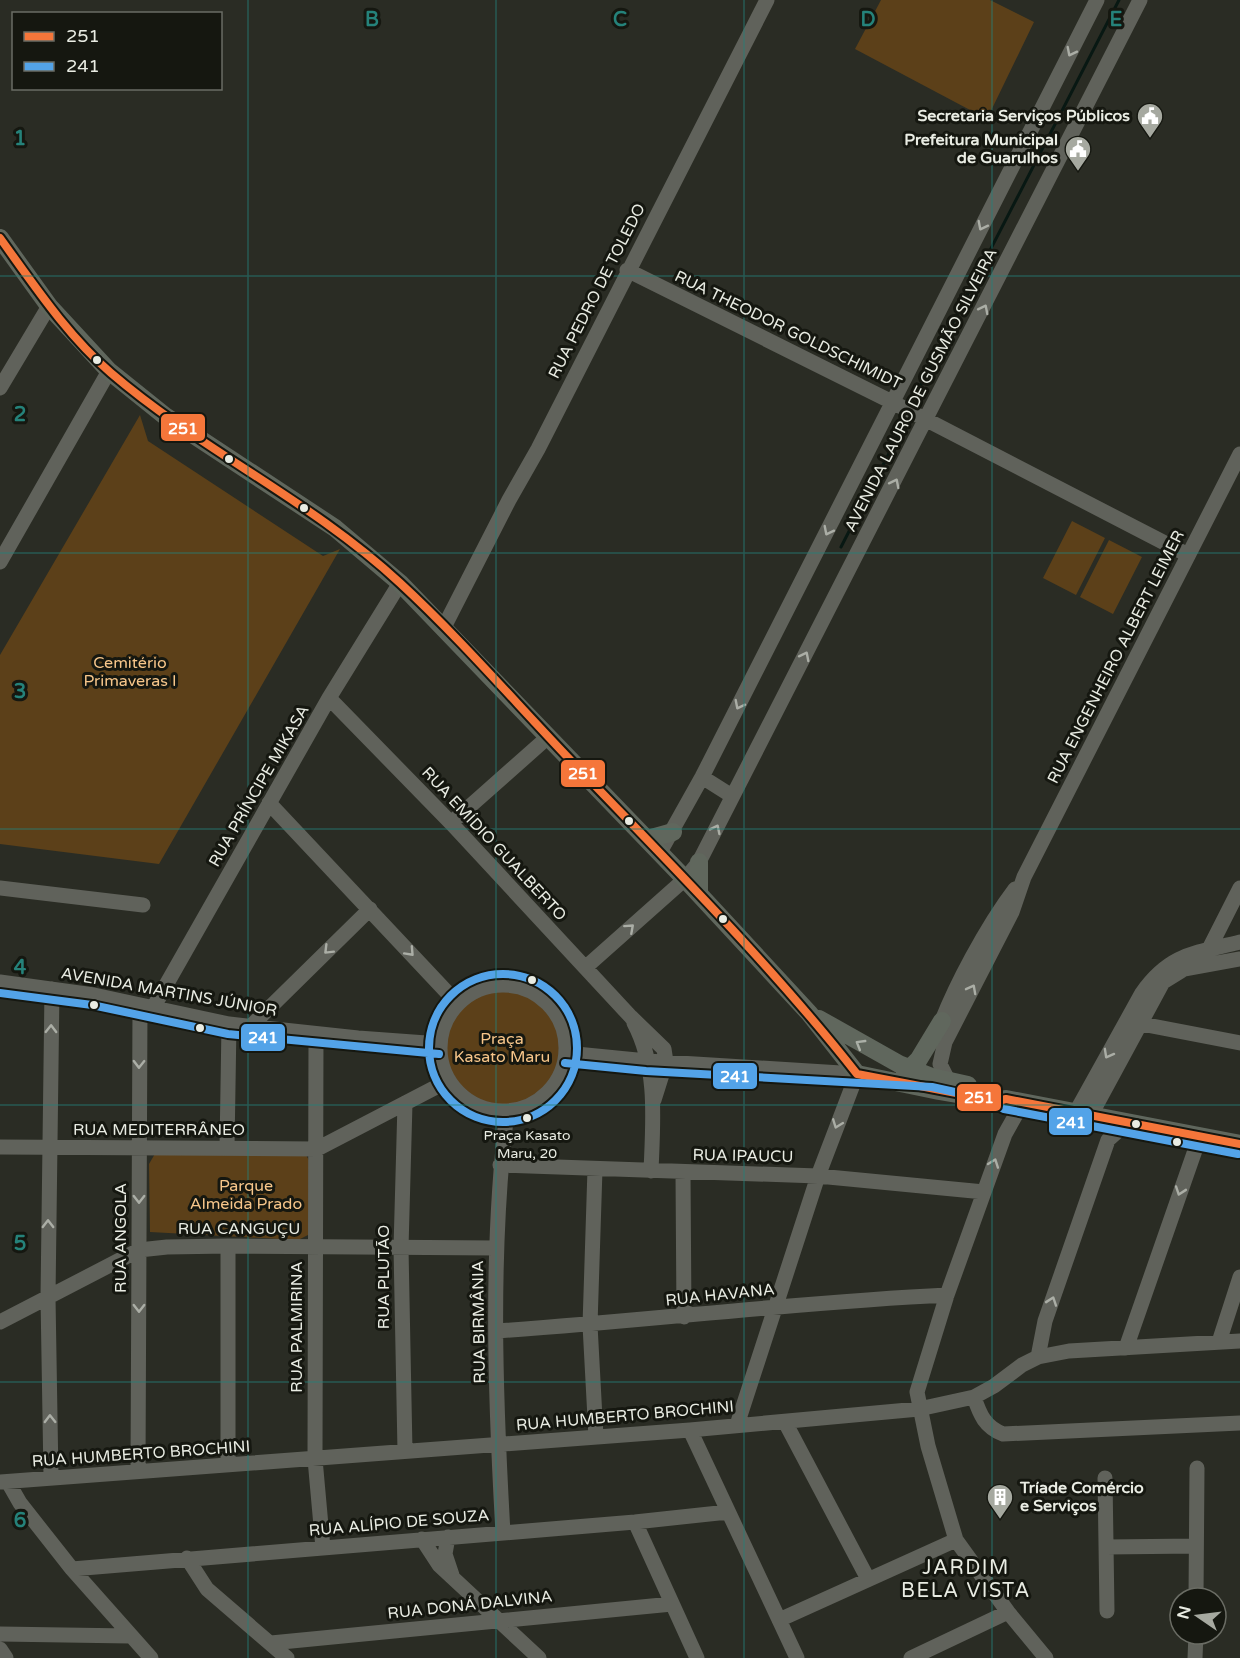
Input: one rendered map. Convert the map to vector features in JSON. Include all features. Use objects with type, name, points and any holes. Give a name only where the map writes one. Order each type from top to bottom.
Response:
[{"type":"main road","points":[[0,238],[49,306],[109,371],[165,416],[334,528],[400,583],[686,879],[809,1013],[857,1074],[939,1083],[999,1094],[1015,1101],[1240,1144]]},
{"type":"main road","points":[[648,839],[674,831]]},
{"type":"main road","points":[[699,862],[699,893]]},
{"type":"main road","points":[[809,1013],[908,1071],[939,1083]]},
{"type":"main road","points":[[908,1071],[942,1021]]},
{"type":"main road","points":[[857,1074],[876,1071],[908,1071]]},
{"type":"street","name":"RUA PEDRO DE TOLEDO","points":[[443,629],[452,616],[458,597],[538,448],[767,0]]},
{"type":"street","name":"AVENIDA LAURO DE GUSMÃO SILVEIRA","points":[[660,852],[674,831],[702,777],[1097,0]]},
{"type":"street","name":"AVENIDA LAURO DE GUSMÃO SILVEIRA","points":[[586,967],[686,879],[699,862],[1140,0]]},
{"type":"street","name":"RUA THEODOR GOLDSCHIMIDT","points":[[627,270],[894,402],[1188,555]]},
{"type":"street","points":[[0,388],[49,306]]},
{"type":"street","points":[[0,562],[109,371]]},
{"type":"street","name":"RUA ENGENHEIRO ALBERT LEIMER","points":[[939,1083],[942,1070],[941,1051],[1012,912],[1024,877],[1240,454]]},
{"type":"street","name":"RUA PRÍNCIPE MIKASA","points":[[146,1007],[269,803],[329,698],[400,583]]},
{"type":"street","points":[[429,613],[458,597]]},
{"type":"street","name":"RUA EMÍDIO GUALBERTO","points":[[329,698],[451,823],[631,1017],[664,1049],[666,1062],[654,1100]]},
{"type":"street","points":[[451,823],[548,737]]},
{"type":"street","points":[[702,777],[732,796]]},
{"type":"street","points":[[269,803],[458,1004]]},
{"type":"street","name":"RUA ENGENHEIRO ALBERT LEIMER","points":[[939,1083],[933,1047],[942,1021],[1002,906],[1024,877]]},
{"type":"street","points":[[0,888],[143,905]]},
{"type":"street","points":[[1205,957],[1240,888]]},
{"type":"street","points":[[250,1027],[370,909]]},
{"type":"street","points":[[1108,1140],[1089,1114],[1133,1022],[1167,977],[1240,942]]},
{"type":"street","points":[[1205,957],[1240,959]]},
{"type":"street","name":"AVENIDA MARTINS JÚNIOR","points":[[0,982],[52,989],[250,1027],[440,1044]]},
{"type":"street","points":[[490,986],[517,986],[535,992],[553,1008],[561,1022],[566,1053],[562,1072],[552,1088],[530,1105],[507,1111],[477,1106],[456,1090],[447,1078],[442,1065],[440,1044],[447,1019],[458,1004],[472,993],[490,986]]},
{"type":"street","points":[[51,1478],[48,1297],[52,989]]},
{"type":"street","name":"RUA ANGOLA","points":[[138,1472],[139,1148],[146,1007]]},
{"type":"street","name":"RUA EMÍDIO GUALBERTO","points":[[631,1017],[642,1039],[654,1100],[651,1171]]},
{"type":"street","points":[[1133,1022],[1240,1043]]},
{"type":"street","points":[[227,1148],[229,1024]]},
{"type":"street","name":"RUA PALMIRINA","points":[[316,1034],[315,1459],[323,1548]]},
{"type":"street","points":[[566,1053],[647,1061],[857,1074],[818,1176],[737,1425]]},
{"type":"street","points":[[317,1149],[440,1085],[447,1078]]},
{"type":"street","points":[[1015,1101],[947,1295],[917,1392],[919,1409],[956,1540],[1008,1612],[1046,1658]]},
{"type":"street","name":"RUA PLUTÃO","points":[[405,1103],[401,1248],[405,1451]]},
{"type":"street","name":"RUA BIRMÂNIA","points":[[503,1533],[498,1444],[496,1248],[500,1165],[507,1111]]},
{"type":"street","points":[[1038,1357],[1045,1321],[1108,1140],[1128,1122]]},
{"type":"street","points":[[1125,1348],[1200,1136]]},
{"type":"street","name":"RUA MEDITERRÂNEO","points":[[0,1147],[317,1149]]},
{"type":"street","name":"RUA IPAUCU","points":[[500,1165],[818,1176],[984,1192]]},
{"type":"street","points":[[595,1169],[590,1325],[596,1437]]},
{"type":"street","points":[[683,1173],[684,1317]]},
{"type":"street","name":"RUA CANGUÇU","points":[[0,1322],[139,1250],[167,1246],[496,1248]]},
{"type":"street","points":[[228,1246],[228,1466]]},
{"type":"street","points":[[1219,1341],[1240,1277]]},
{"type":"street","name":"RUA HAVANA","points":[[497,1331],[684,1317],[774,1307],[947,1295]]},
{"type":"street","name":"RUA HUMBERTO BROCHINI","points":[[9,1481],[690,1430],[919,1409],[974,1397],[1038,1357],[1069,1352],[1240,1341]]},
{"type":"street","points":[[974,1397],[985,1423],[992,1430],[1003,1434],[1240,1423]]},
{"type":"street","points":[[785,1422],[868,1579]]},
{"type":"street","points":[[690,1430],[797,1658]]},
{"type":"street","points":[[1196,1586],[1197,1468]]},
{"type":"street","points":[[1105,1478],[1107,1611]]},
{"type":"street","points":[[9,1481],[20,1503],[72,1569],[151,1658]]},
{"type":"street","name":"RUA ALÍPIO DE SOUZA","points":[[72,1569],[635,1522],[728,1512]]},
{"type":"street","points":[[635,1522],[697,1658]]},
{"type":"street","points":[[448,1537],[445,1554],[453,1578]]},
{"type":"street","points":[[422,1539],[431,1556],[539,1658]]},
{"type":"street","points":[[778,1620],[956,1540]]},
{"type":"street","points":[[1106,1547],[1196,1546]]},
{"type":"street","points":[[187,1558],[207,1589],[287,1658]]},
{"type":"street","name":"RUA DONÁ DALVINA","points":[[271,1643],[672,1604]]},
{"type":"street","points":[[911,1658],[1008,1612]]},
{"type":"street","points":[[58,1634],[118,1622]]},
{"type":"street","points":[[0,1634],[130,1636]]},
{"type":"street","points":[[0,1649],[6,1658]]},
{"type":"green space","points":[[881,0],[990,0],[1034,22],[987,119],[855,49]]},
{"type":"green space","name":"Cemitério Primaveras I","points":[[140,415],[148,441],[323,556],[340,549],[159,864],[0,844],[0,655]]},
{"type":"green space","points":[[1072,521],[1105,538],[1076,595],[1043,578]]},
{"type":"green space","points":[[1109,540],[1142,557],[1113,614],[1080,597]]},
{"type":"green space","name":"Praça Kasato Maru","points":[[503,985],[527,990],[548,1003],[561,1024],[566,1048],[561,1072],[548,1093],[527,1106],[503,1111],[479,1106],[458,1093],[445,1072],[440,1048],[445,1024],[458,1003],[479,990]]},
{"type":"green space","name":"Parque Almeida Prado","points":[[156,1152],[306,1155],[311,1164],[310,1234],[298,1240],[150,1232],[149,1164]]},
{"type":"waterway","points":[[916,394],[1119,0]]},
{"type":"waterway","points":[[841,547],[899,434]]},
{"type":"transit line","name":"251","points":[[0,238],[66,326],[111,373],[182,427],[331,527],[366,554],[423,605],[722,919],[825,1034],[857,1074],[998,1101],[1006,1099],[1240,1144]]},
{"type":"transit line","name":"241","points":[[503,974],[531,980],[555,996],[571,1020],[577,1048],[571,1076],[555,1100],[531,1116],[503,1122],[475,1116],[451,1100],[435,1076],[429,1048],[435,1020],[451,996],[475,980],[503,974]]},
{"type":"transit line","name":"241","points":[[0,993],[92,1005],[228,1034],[439,1054]]},
{"type":"transit line","name":"241","points":[[565,1063],[646,1071],[932,1087],[973,1096],[1004,1109],[1238,1154]]},
{"type":"place","name":"Secretaria Serviços Públicos","points":[[1150,139]]},
{"type":"place","name":"Prefeitura Municipal de Guarulhos","points":[[1078,172]]},
{"type":"place","name":"Praça Kasato Maru, 20","points":[[527,1118]]},
{"type":"place","name":"Tríade Comércio e Serviços","points":[[1000,1520]]},
{"type":"district","name":"JARDIM BELA VISTA","points":[[966,1580]]}]
